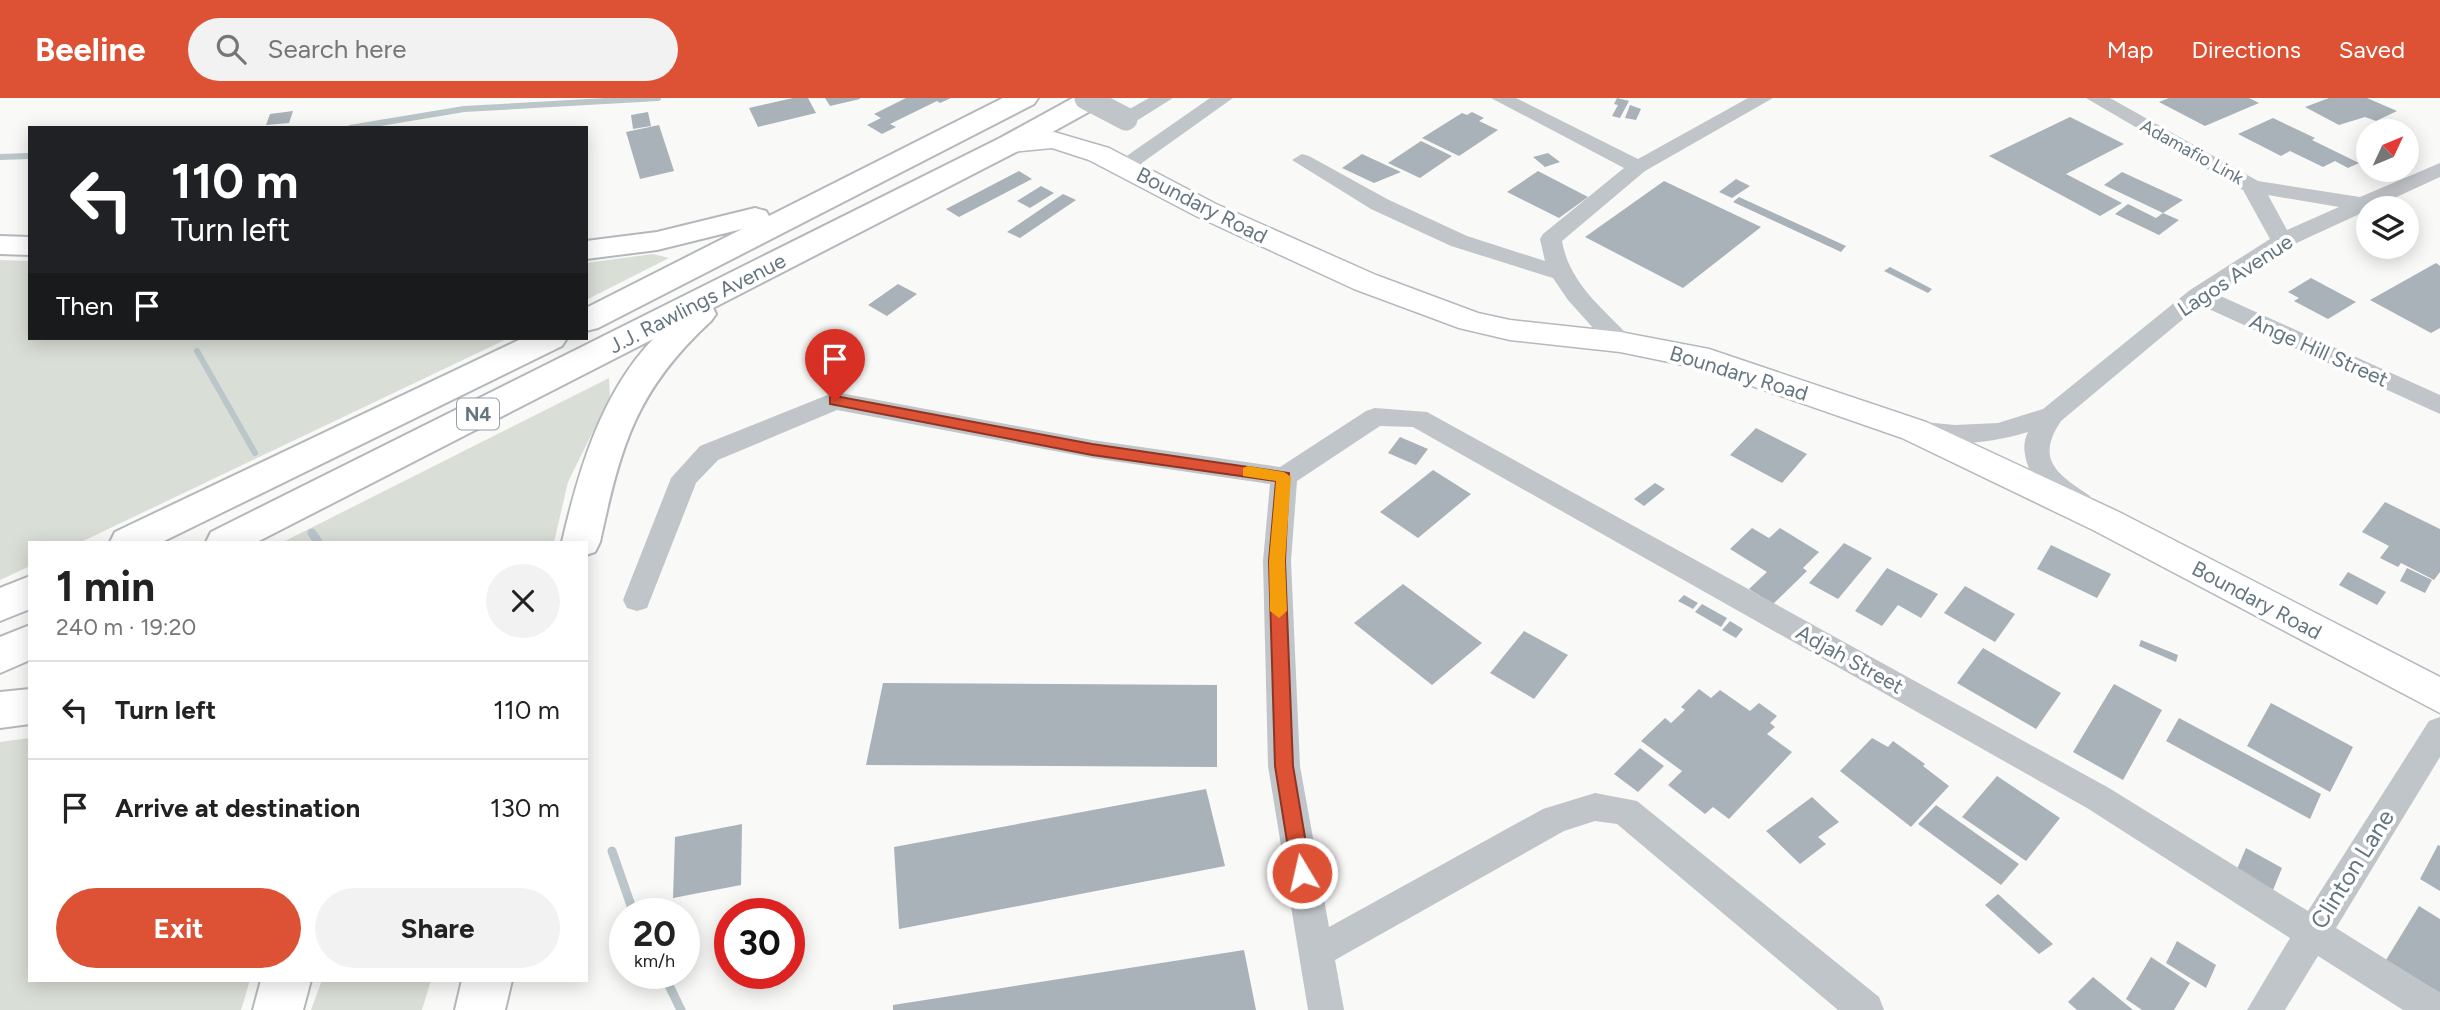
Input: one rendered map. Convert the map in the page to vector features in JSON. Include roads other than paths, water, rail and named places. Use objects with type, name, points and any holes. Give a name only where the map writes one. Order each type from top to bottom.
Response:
[{"type":"highway","name":"J.J. Rawlings Avenue","points":[[588,320],[1024,98]]},
{"type":"highway","name":"J.J. Rawlings Avenue","points":[[227,541],[1010,144],[1093,98]]},
{"type":"highway","points":[[588,250],[689,234],[828,199]]},
{"type":"highway","points":[[0,245],[28,246]]},
{"type":"highway","points":[[581,541],[597,469],[646,369],[671,340],[731,285]]},
{"type":"highway","name":"N4","points":[[132,541],[547,340]]},
{"type":"highway","points":[[0,605],[28,592]]},
{"type":"highway","points":[[0,656],[28,642]]},
{"type":"highway","points":[[0,710],[28,706]]},
{"type":"highway","points":[[278,1010],[285,982]]},
{"type":"highway","points":[[480,1010],[486,982]]},
{"type":"main road","name":"Boundary Road","points":[[1010,144],[1065,142],[1125,166],[1206,210],[1365,282],[1442,312],[1510,330],[1620,342],[1709,360],[1914,430],[2106,521],[2440,696]]},
{"type":"street","points":[[1086,98],[1126,118],[1163,98]]},
{"type":"street","points":[[1501,98],[1639,167]]},
{"type":"street","points":[[1620,342],[1560,273],[1552,254],[1551,239],[1639,167],[1763,98]]},
{"type":"street","name":"Adamafio Link","points":[[2096,98],[2252,186],[2356,203]]},
{"type":"street","points":[[1125,166],[1218,99]]},
{"type":"street","points":[[1302,160],[1379,204],[1459,241],[1560,273]]},
{"type":"street","name":"Lagos Avenue","points":[[2384,196],[2440,169]]},
{"type":"street","name":"Adamafio Link","points":[[2252,186],[2282,241]]},
{"type":"street","name":"Lagos Avenue","points":[[2106,521],[2061,490],[2038,465],[2036,440],[2052,415],[2199,295],[2282,241],[2356,209]]},
{"type":"street","name":"Ange Hill Street","points":[[2199,295],[2440,405]]},
{"type":"street","points":[[637,600],[684,478],[709,453],[835,401],[1092,449],[1284,477],[1277,561],[1284,766],[1326,1010]]},
{"type":"street","name":"Lagos Avenue","points":[[1914,430],[1955,434],[1999,432],[2052,415]]},
{"type":"street","name":"Adjah Street","points":[[1284,477],[1375,417],[1418,418],[2098,799],[2435,1010]]},
{"type":"street","name":"Clinton Lane","points":[[2265,1010],[2440,730]]},
{"type":"street","points":[[1315,953],[1555,819],[1595,807],[1625,811],[1866,1010]]},
{"type":"waterway","points":[[362,126],[464,109],[658,98]]},
{"type":"waterway","points":[[0,157],[28,156]]},
{"type":"waterway","points":[[197,351],[255,453]]},
{"type":"waterway","points":[[312,533],[317,541]]},
{"type":"waterway","points":[[612,851],[628,898]]},
{"type":"waterway","points":[[671,989],[681,1010]]}]
